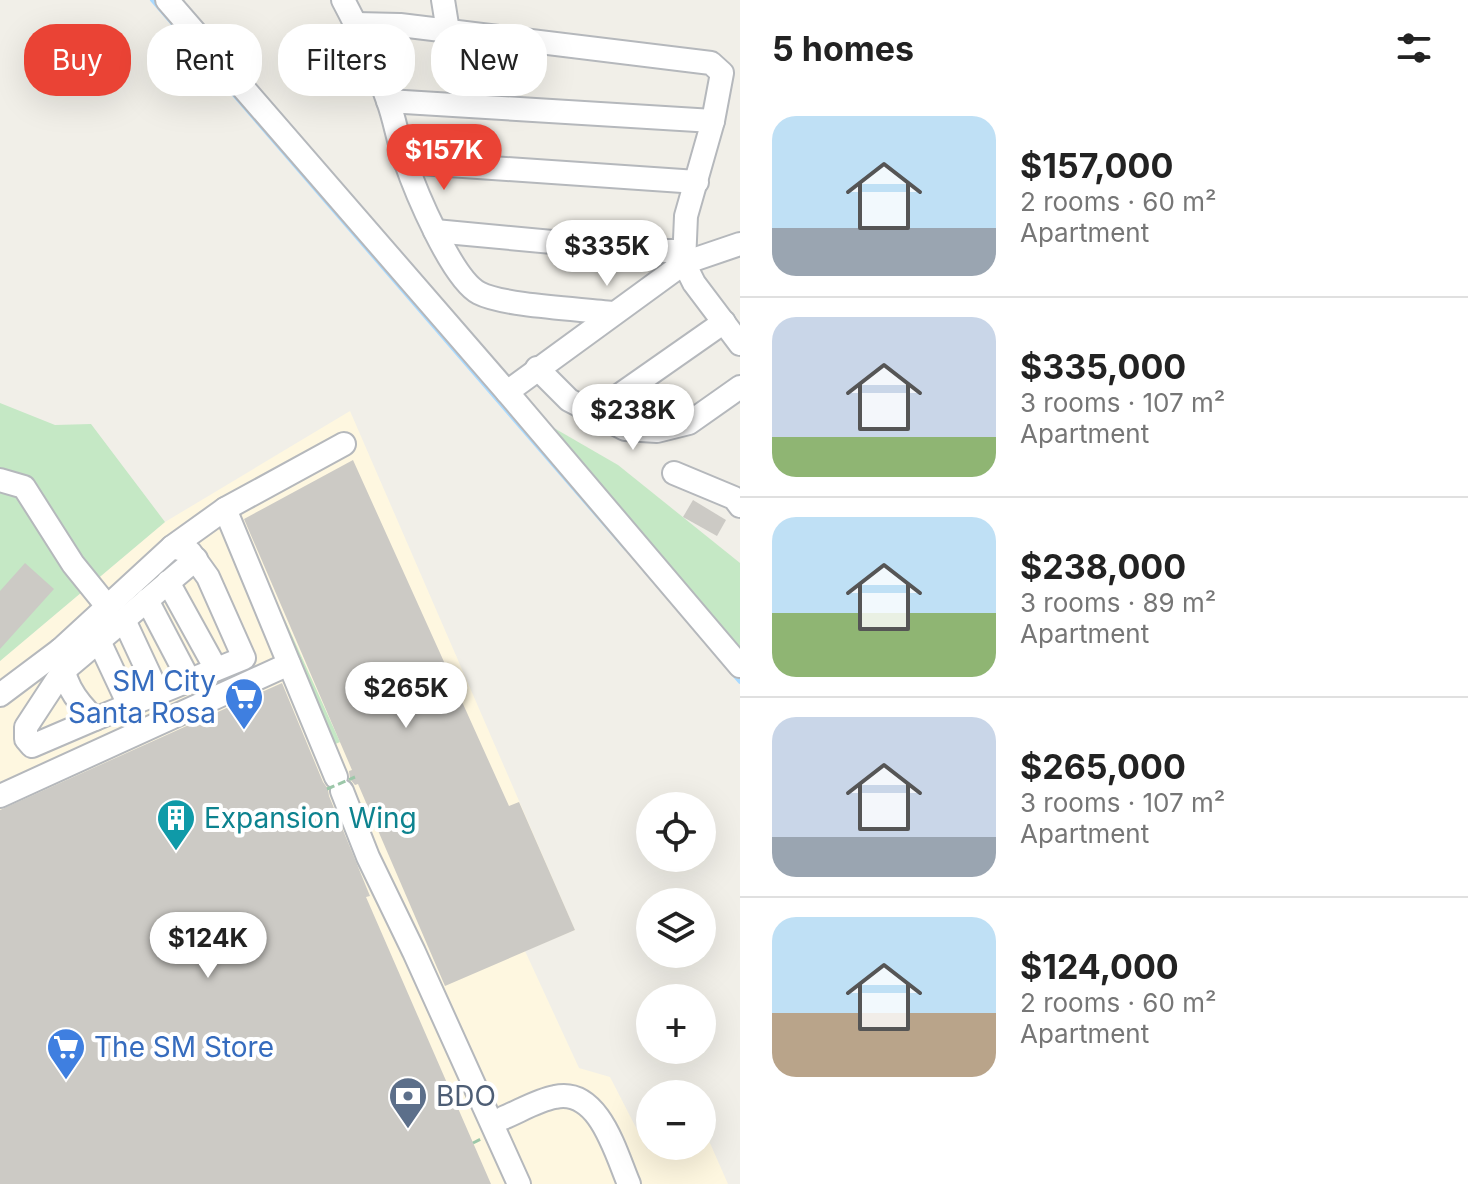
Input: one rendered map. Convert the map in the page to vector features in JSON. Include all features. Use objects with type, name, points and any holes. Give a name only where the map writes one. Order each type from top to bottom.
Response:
[{"type":"street","points":[[167,0],[740,666]]},
{"type":"street","points":[[343,0],[356,24]]},
{"type":"street","points":[[443,0],[447,24]]},
{"type":"street","points":[[547,43],[711,63],[722,73],[713,121],[686,216],[684,257],[694,283],[740,344]]},
{"type":"street","points":[[386,96],[405,162],[435,231],[451,262],[477,293],[511,301],[612,313]]},
{"type":"street","points":[[388,101],[713,121]]},
{"type":"street","points":[[405,162],[697,182]]},
{"type":"street","points":[[435,231],[684,257],[740,244]]},
{"type":"street","points":[[507,392],[684,257]]},
{"type":"street","points":[[594,413],[724,322]]},
{"type":"street","points":[[537,368],[569,400],[625,429],[657,431],[689,423],[740,387]]},
{"type":"street","points":[[172,547],[190,552],[208,577],[244,658],[32,746],[26,739],[26,727],[61,661],[116,613],[172,547],[225,509],[344,444]]},
{"type":"street","points":[[674,473],[738,500]]},
{"type":"street","points":[[0,480],[24,487],[73,564],[116,613],[158,693]]},
{"type":"street","points":[[225,509],[368,857],[519,1184]]},
{"type":"street","points":[[0,695],[99,641],[116,613],[147,600],[196,559]]},
{"type":"street","points":[[168,582],[216,669]]},
{"type":"street","points":[[147,600],[189,680]]},
{"type":"street","points":[[99,641],[129,705]]},
{"type":"street","points":[[61,661],[74,699],[95,719]]},
{"type":"street","points":[[0,796],[289,664]]},
{"type":"street","points":[[43,697],[66,731]]},
{"type":"street","points":[[503,1118],[554,1097],[566,1095],[580,1100],[602,1121],[629,1184]]},
{"type":"shaded area","name":"SM City Santa Rosa","points":[[350,411],[575,930],[525,951],[579,1068],[610,1077],[636,1128],[636,1160],[716,1160],[716,1157],[728,1184],[0,1184],[0,661],[165,522]]},
{"type":"green space","points":[[0,403],[55,425],[91,424],[165,522],[0,661]]},
{"type":"green space","points":[[528,413],[618,465],[740,563],[740,659]]},
{"type":"green space","points":[[285,620],[340,742],[331,746],[277,622]]},
{"type":"building","points":[[353,460],[509,806],[519,802],[575,930],[445,986],[358,784],[355,785],[350,779],[349,771],[352,770],[244,519]]},
{"type":"building","points":[[693,500],[726,520],[717,536],[683,517]]},
{"type":"building","points":[[25,563],[54,589],[0,649],[0,591]]},
{"type":"building","points":[[282,683],[370,896],[366,897],[491,1184],[0,1184],[0,810]]},
{"type":"waterway","points":[[152,0],[626,549]]},
{"type":"waterway","points":[[645,571],[665,594]]},
{"type":"waterway","points":[[733,674],[740,682]]},
{"type":"place","name":"SM City Santa Rosa","points":[[244,731]]},
{"type":"place","name":"Expansion Wing","points":[[176,852]]},
{"type":"place","name":"The SM Store","points":[[66,1081]]},
{"type":"place","name":"BDO","points":[[408,1130]]}]
